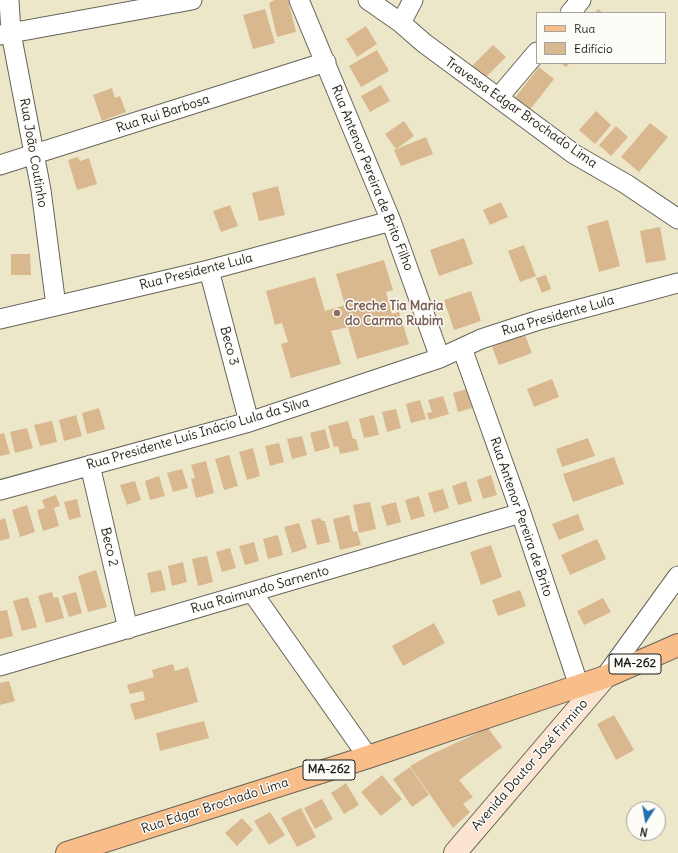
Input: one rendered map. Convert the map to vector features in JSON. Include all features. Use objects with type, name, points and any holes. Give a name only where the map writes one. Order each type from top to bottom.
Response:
[{"type":"main road","name":"MA-262","points":[[591,682],[678,644]]},
{"type":"main road","name":"Rua Edgar Brochado Lima","points":[[67,853],[368,757],[591,682]]},
{"type":"street","name":"Rua João Coutinho","points":[[9,0],[5,34],[35,155],[56,306]]},
{"type":"street","points":[[5,34],[192,0]]},
{"type":"street","name":"Rua Antenor Pereira de Brito Filho","points":[[299,0],[391,221],[440,358]]},
{"type":"street","name":"Travessa Edgar Brochado Lima","points":[[368,0],[574,154],[626,184],[678,219]]},
{"type":"street","points":[[401,24],[413,0]]},
{"type":"street","points":[[571,12],[581,0]]},
{"type":"street","points":[[498,98],[536,53]]},
{"type":"street","name":"Rua Rui Barbosa","points":[[0,165],[326,62]]},
{"type":"street","name":"Rua Presidente Lula","points":[[0,319],[209,270],[391,221]]},
{"type":"street","name":"Beco 3","points":[[209,270],[249,422]]},
{"type":"street","name":"Rua Presidente Lula","points":[[440,358],[481,339],[539,320],[678,284]]},
{"type":"street","name":"Rua Antenor Pereira de Brito","points":[[462,348],[521,513],[591,682]]},
{"type":"street","name":"Rua Presidente Luís Inácio Lula da Silva","points":[[0,490],[249,422],[440,358]]},
{"type":"street","name":"Beco 2","points":[[90,465],[128,629]]},
{"type":"street","name":"Rua Raimundo Sarnento","points":[[0,666],[521,513]]},
{"type":"street","points":[[591,682],[678,576]]},
{"type":"street","points":[[252,592],[368,757]]},
{"type":"street","name":"Avenida Doutor José Firmino","points":[[455,853],[591,682]]},
{"type":"building","points":[[275,0],[288,0],[296,32],[277,37],[269,3]]},
{"type":"building","points":[[265,9],[275,43],[253,49],[243,15]]},
{"type":"building","points":[[366,26],[377,44],[357,57],[346,39]]},
{"type":"building","points":[[493,45],[506,57],[485,78],[472,66]]},
{"type":"building","points":[[377,50],[389,71],[361,87],[349,66]]},
{"type":"building","points":[[562,64],[569,64],[566,67]]},
{"type":"building","points":[[539,67],[554,79],[529,111],[514,99]]},
{"type":"building","points":[[381,85],[390,101],[370,112],[361,96]]},
{"type":"building","points":[[112,88],[115,98],[120,96],[126,112],[102,121],[93,95]]},
{"type":"building","points":[[596,111],[611,125],[595,144],[579,130]]},
{"type":"building","points":[[404,121],[414,136],[396,149],[385,134]]},
{"type":"building","points":[[650,123],[668,137],[639,172],[621,157]]},
{"type":"building","points":[[616,126],[628,137],[611,156],[599,145]]},
{"type":"building","points":[[426,137],[433,154],[401,166],[394,150]]},
{"type":"building","points":[[78,157],[80,161],[89,158],[97,184],[77,190],[68,160]]},
{"type":"building","points":[[278,186],[285,215],[259,221],[252,193]]},
{"type":"building","points":[[501,202],[508,217],[490,225],[483,210]]},
{"type":"building","points":[[230,205],[238,226],[221,232],[213,211]]},
{"type":"building","points":[[608,220],[620,266],[599,272],[587,226]]},
{"type":"building","points":[[660,227],[666,260],[646,263],[640,231]]},
{"type":"building","points":[[464,238],[473,264],[439,276],[430,250]]},
{"type":"building","points":[[524,245],[536,276],[520,282],[508,251]]},
{"type":"building","points":[[11,254],[30,254],[31,275],[11,275]]},
{"type":"building","points":[[384,260],[393,290],[386,292],[392,314],[399,312],[409,344],[357,359],[348,327],[331,331],[341,364],[291,378],[281,344],[288,342],[282,323],[275,325],[266,291],[315,277],[325,311],[345,305],[336,274]]},
{"type":"building","points":[[546,275],[551,289],[542,293],[536,278]]},
{"type":"building","points":[[471,291],[481,321],[454,330],[444,300]]},
{"type":"building","points":[[525,335],[532,353],[499,365],[492,347]]},
{"type":"building","points":[[552,379],[559,397],[534,407],[527,389]]},
{"type":"building","points":[[467,389],[472,408],[458,412],[453,393]]},
{"type":"building","points":[[443,396],[449,414],[429,420],[427,413],[432,412],[428,400]]},
{"type":"building","points":[[420,400],[426,419],[411,423],[406,404]]},
{"type":"building","points":[[99,408],[105,429],[87,434],[82,413]]},
{"type":"building","points":[[396,409],[401,428],[387,432],[382,412]]},
{"type":"building","points":[[76,415],[82,436],[64,441],[59,420]]},
{"type":"building","points":[[374,415],[379,435],[364,438],[359,419]]},
{"type":"building","points":[[52,421],[57,442],[40,446],[34,425]]},
{"type":"building","points":[[348,421],[353,439],[356,439],[359,450],[340,454],[338,446],[334,447],[328,426]]},
{"type":"building","points":[[27,428],[33,448],[15,453],[10,432]]},
{"type":"building","points":[[325,429],[330,448],[315,452],[310,433]]},
{"type":"building","points":[[4,433],[10,454],[0,456],[0,434]]},
{"type":"building","points":[[302,436],[307,455],[292,459],[287,439]]},
{"type":"building","points":[[588,438],[595,456],[562,467],[556,449]]},
{"type":"building","points":[[279,443],[284,462],[270,466],[265,446]]},
{"type":"building","points":[[253,448],[260,476],[247,480],[239,452]]},
{"type":"building","points":[[229,455],[238,486],[224,490],[215,459]]},
{"type":"building","points":[[614,457],[624,484],[573,502],[563,474]]},
{"type":"building","points":[[206,461],[214,493],[196,498],[191,479],[195,478],[191,465]]},
{"type":"building","points":[[182,469],[188,488],[173,492],[167,473]]},
{"type":"building","points":[[491,475],[497,495],[483,499],[477,480]]},
{"type":"building","points":[[159,476],[165,496],[150,500],[145,481]]},
{"type":"building","points":[[135,481],[141,500],[127,505],[120,485]]},
{"type":"building","points":[[466,481],[472,501],[458,505],[452,486]]},
{"type":"building","points":[[443,489],[449,508],[434,513],[428,493]]},
{"type":"building","points":[[56,495],[60,506],[54,508],[59,526],[43,531],[37,510],[45,508],[42,500]]},
{"type":"building","points":[[419,496],[425,516],[411,520],[405,500]]},
{"type":"building","points":[[77,499],[81,517],[69,520],[64,502]]},
{"type":"building","points":[[370,502],[376,529],[359,533],[353,505]]},
{"type":"building","points":[[396,502],[401,522],[387,526],[381,506]]},
{"type":"building","points":[[27,505],[35,532],[20,537],[12,510]]},
{"type":"building","points":[[578,514],[584,530],[559,540],[552,524]]},
{"type":"building","points":[[349,515],[353,532],[357,531],[361,545],[340,550],[333,519]]},
{"type":"building","points":[[5,518],[10,538],[0,541],[0,520]]},
{"type":"building","points":[[320,518],[322,521],[325,521],[330,542],[317,545],[311,520]]},
{"type":"building","points":[[299,523],[307,548],[292,553],[284,527]]},
{"type":"building","points":[[278,535],[283,555],[268,559],[263,539]]},
{"type":"building","points":[[597,539],[606,559],[570,575],[561,555]]},
{"type":"building","points":[[254,542],[259,561],[245,565],[239,546]]},
{"type":"building","points":[[491,545],[502,577],[481,585],[470,552]]},
{"type":"building","points":[[230,548],[236,568],[222,572],[216,552]]},
{"type":"building","points":[[207,556],[213,582],[198,586],[192,559]]},
{"type":"building","points":[[183,562],[187,582],[172,586],[168,566]]},
{"type":"building","points":[[96,570],[107,607],[88,612],[78,576]]},
{"type":"building","points":[[161,570],[166,590],[151,593],[147,573]]},
{"type":"building","points":[[520,590],[526,606],[498,616],[492,600]]},
{"type":"building","points":[[52,592],[54,598],[58,597],[64,618],[46,623],[38,596]]},
{"type":"building","points":[[76,592],[82,613],[69,617],[62,596]]},
{"type":"building","points":[[28,597],[37,627],[22,631],[13,601]]},
{"type":"building","points":[[603,598],[611,612],[584,625],[577,611]]},
{"type":"building","points":[[7,610],[13,636],[0,639],[0,611]]},
{"type":"building","points":[[434,623],[445,643],[403,666],[392,646]]},
{"type":"building","points":[[173,664],[175,671],[188,667],[198,702],[135,720],[130,704],[145,700],[143,691],[130,694],[127,685],[154,677],[152,670]]},
{"type":"building","points":[[9,681],[15,701],[0,705],[0,683]]},
{"type":"building","points":[[614,715],[634,750],[616,760],[597,724]]},
{"type":"building","points":[[204,721],[209,738],[160,751],[156,733]]},
{"type":"building","points":[[488,728],[502,747],[459,780],[473,797],[463,804],[470,812],[453,828],[410,766]]},
{"type":"building","points":[[410,767],[429,795],[412,807],[393,779]]},
{"type":"building","points":[[382,775],[402,799],[381,816],[361,792]]},
{"type":"building","points":[[346,783],[359,805],[344,814],[331,793]]},
{"type":"building","points":[[322,799],[333,819],[315,829],[304,808]]},
{"type":"building","points":[[301,808],[316,837],[297,847],[281,818]]},
{"type":"building","points":[[270,812],[285,835],[269,845],[254,821]]},
{"type":"building","points":[[242,818],[253,830],[237,846],[225,833]]},
{"type":"place","name":"Creche Tia Maria do Carmo Rubim","points":[[337,313]]}]
